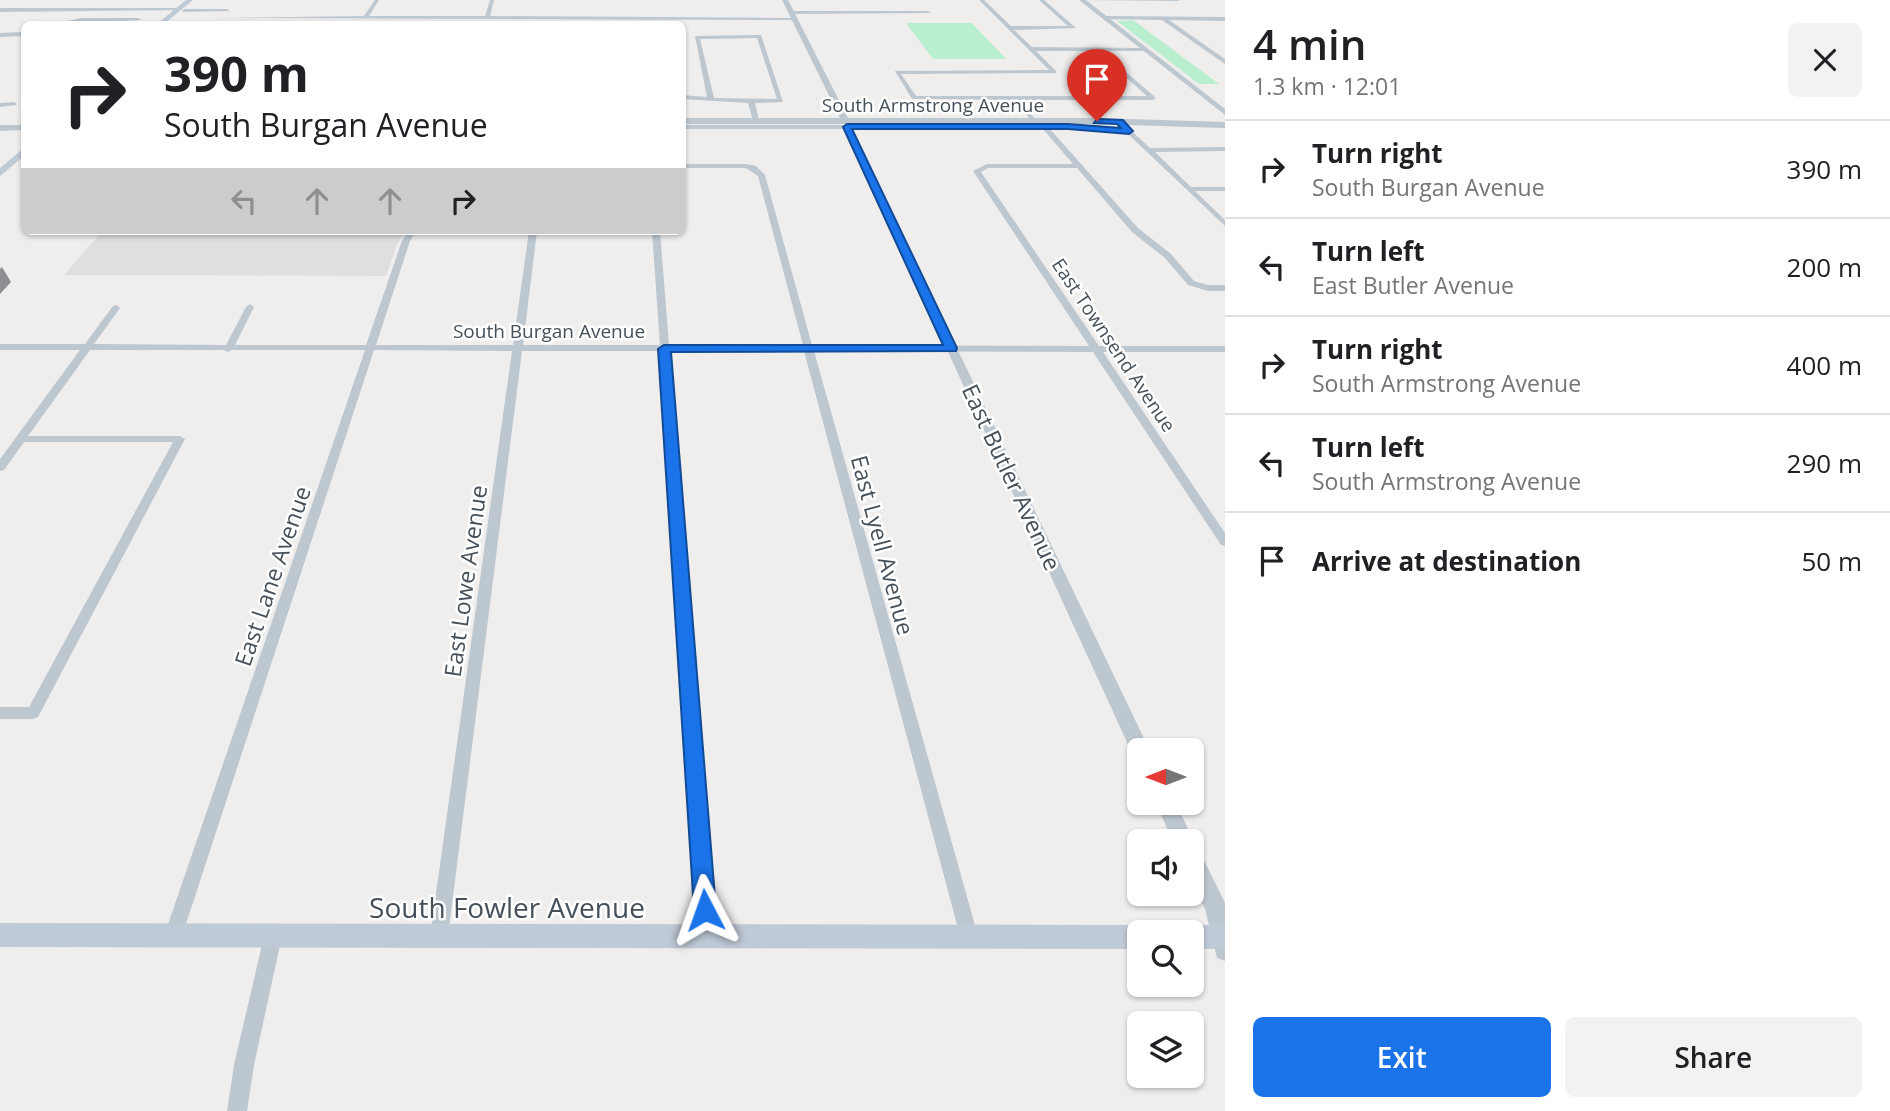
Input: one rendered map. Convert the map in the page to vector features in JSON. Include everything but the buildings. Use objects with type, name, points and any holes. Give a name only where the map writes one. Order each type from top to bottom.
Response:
[{"type":"main road","points":[[172,21],[193,0]]},
{"type":"main road","points":[[165,21],[181,11]]},
{"type":"main road","points":[[0,161],[21,143]]},
{"type":"main road","points":[[0,173],[21,154]]},
{"type":"main road","name":"South Fowler Avenue","points":[[0,935],[1127,937]]},
{"type":"main road","points":[[1204,938],[1224,941]]},
{"type":"street","points":[[366,18],[377,0]]},
{"type":"street","points":[[486,18],[492,0]]},
{"type":"street","name":"East Butler Avenue","points":[[785,0],[1136,738]]},
{"type":"street","points":[[981,0],[1054,72],[897,72],[914,98],[1153,99],[1097,49]]},
{"type":"street","points":[[1041,0],[1073,28]]},
{"type":"street","points":[[1083,0],[1177,0]]},
{"type":"street","points":[[1083,0],[1225,113]]},
{"type":"street","points":[[857,7],[861,13]]},
{"type":"street","points":[[222,18],[636,21],[928,13],[923,7]]},
{"type":"street","points":[[0,10],[228,11]]},
{"type":"street","points":[[219,21],[228,11]]},
{"type":"street","points":[[280,21],[283,18]]},
{"type":"street","points":[[1105,18],[1225,19]]},
{"type":"street","points":[[1163,19],[1225,62]]},
{"type":"street","points":[[76,21],[138,20]]},
{"type":"street","points":[[1009,28],[1073,28]]},
{"type":"street","points":[[0,35],[21,34]]},
{"type":"street","points":[[686,97],[711,100],[781,102],[759,36],[698,37],[711,100]]},
{"type":"street","points":[[1031,49],[1142,48]]},
{"type":"street","points":[[1018,99],[1135,230],[1168,256],[1191,282],[1199,287],[1225,288]]},
{"type":"street","points":[[751,101],[756,121]]},
{"type":"street","points":[[0,105],[15,104]]},
{"type":"street","name":"South Armstrong Avenue","points":[[686,121],[846,124]]},
{"type":"street","points":[[1120,122],[1225,224]]},
{"type":"street","name":"South Armstrong Avenue","points":[[686,127],[1120,122],[1225,125]]},
{"type":"street","name":"South Armstrong Avenue","points":[[1040,123],[1129,131]]},
{"type":"street","points":[[0,126],[21,126]]},
{"type":"street","points":[[1148,150],[1225,149]]},
{"type":"street","name":"East Lyell Avenue","points":[[686,166],[753,168],[761,175],[969,936]]},
{"type":"street","points":[[980,168],[1080,166]]},
{"type":"street","name":"East Townsend Avenue","points":[[980,168],[978,174],[1225,542]]},
{"type":"street","points":[[1189,189],[1225,189]]},
{"type":"street","name":"East Lane Avenue","points":[[173,936],[410,235]]},
{"type":"street","name":"East Lowe Avenue","points":[[439,936],[532,235]]},
{"type":"street","points":[[656,235],[707,937]]},
{"type":"street","points":[[228,349],[250,307]]},
{"type":"street","points":[[0,467],[116,308]]},
{"type":"street","name":"South Burgan Avenue","points":[[0,348],[1225,349]]},
{"type":"street","points":[[0,713],[33,713],[180,439],[21,439]]},
{"type":"street","points":[[1204,882],[1216,908],[1224,941]]},
{"type":"street","points":[[237,1111],[244,1066],[273,936]]},
{"type":"shaded area","points":[[99,235],[403,235],[386,276],[64,275]]},
{"type":"green space","points":[[1133,20],[1219,84],[1199,84],[1117,21]]},
{"type":"green space","points":[[906,23],[972,23],[1006,59],[933,59]]},
{"type":"route","points":[[705,910],[664,349],[951,348],[847,127],[1068,127],[1129,131],[1120,122],[1097,121]]}]
